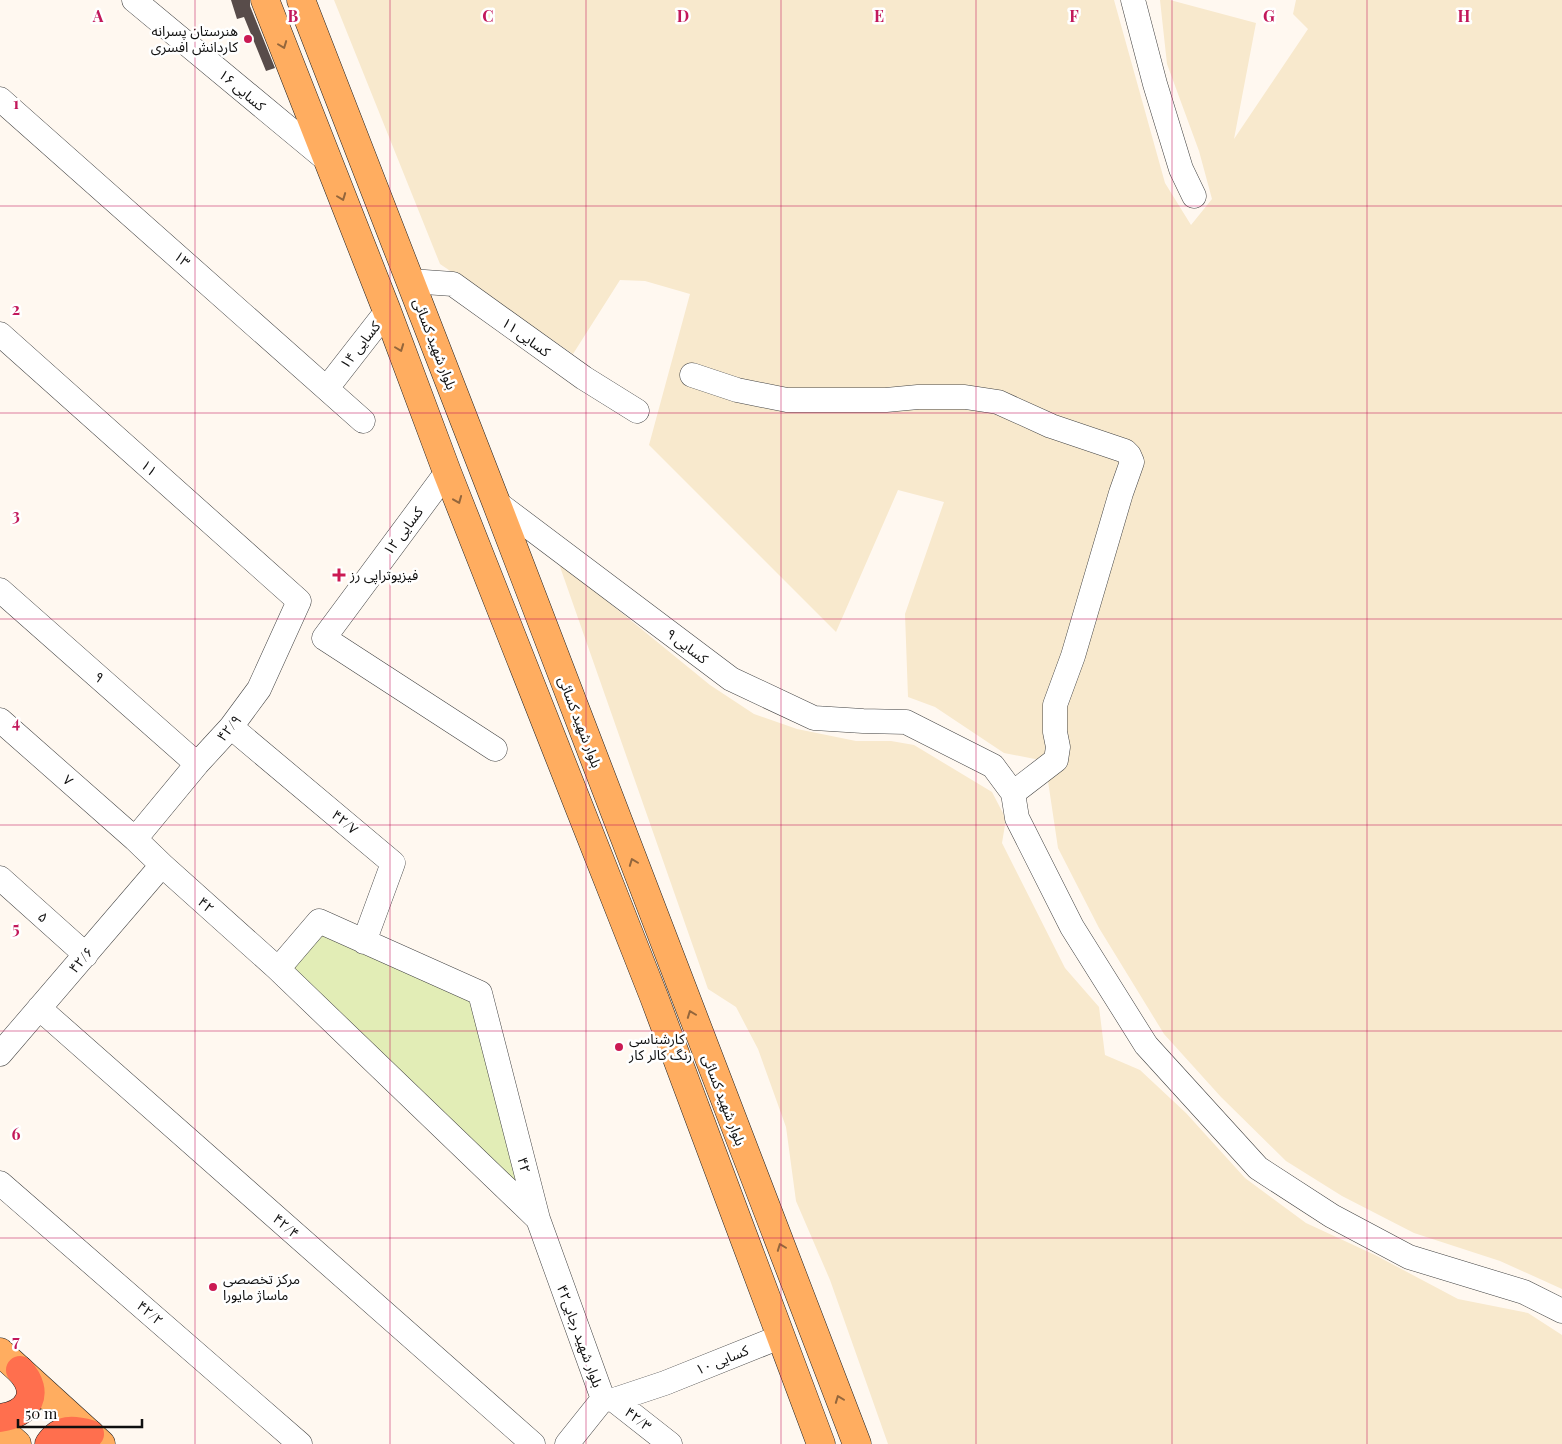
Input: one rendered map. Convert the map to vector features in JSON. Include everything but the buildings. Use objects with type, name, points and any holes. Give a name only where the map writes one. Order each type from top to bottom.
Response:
[{"type":"highway","points":[[0,1418],[13,1416],[23,1410],[29,1400],[31,1388],[28,1378],[10,1361]]},
{"type":"highway","points":[[49,1444],[61,1432],[70,1429],[95,1439]]},
{"type":"main road","points":[[265,0],[447,472],[654,997],[821,1444]]},
{"type":"main road","name":"بلوار شهید کسائی","points":[[301,0],[496,502],[680,987],[857,1444]]},
{"type":"main road","points":[[654,997],[680,987]]},
{"type":"main road","points":[[10,1361],[95,1439]]},
{"type":"main road","points":[[0,1429],[17,1444]]},
{"type":"street","name":"۱۶ کسایی","points":[[134,0],[328,161]]},
{"type":"street","points":[[1133,0],[1154,84],[1180,170],[1194,196]]},
{"type":"street","name":"۱۳","points":[[0,99],[363,420]]},
{"type":"street","name":"۱۱ کسایی","points":[[410,281],[453,284],[584,378],[637,411]]},
{"type":"street","name":"۱۴ کسایی","points":[[334,379],[386,311]]},
{"type":"street","name":"۱۱","points":[[0,334],[299,601]]},
{"type":"street","points":[[692,375],[737,390],[787,400],[886,400],[918,397],[965,397],[998,402],[1051,426],[1125,451],[1130,455],[1132,462],[1121,493],[1073,656],[1055,705],[1055,732],[1058,747],[1056,760],[1013,793],[1017,818],[1072,927],[1146,1045],[1258,1168],[1332,1216],[1409,1257],[1524,1292],[1562,1311]]},
{"type":"street","name":"۱۲ کسایی","points":[[447,472],[324,638],[495,749]]},
{"type":"street","name":"۹ کسایی","points":[[496,502],[731,679],[814,718],[906,722],[993,766],[1013,793]]},
{"type":"street","name":"۹","points":[[0,590],[198,764]]},
{"type":"street","name":"۴۲/۹","points":[[136,839],[231,727],[260,689],[299,601]]},
{"type":"street","name":"۷","points":[[0,720],[136,839]]},
{"type":"street","name":"۴۲/۷","points":[[231,727],[393,863],[364,942]]},
{"type":"street","name":"۴۲","points":[[136,839],[162,865],[278,968],[538,1219]]},
{"type":"street","name":"۴۲/۶","points":[[0,1054],[162,865]]},
{"type":"street","name":"۵","points":[[0,878],[86,955]]},
{"type":"street","name":"۴۲","points":[[278,968],[319,921],[480,993],[538,1219]]},
{"type":"street","name":"۴۲/۴","points":[[39,1008],[533,1444]]},
{"type":"street","name":"۴۲/۲","points":[[0,1183],[300,1444]]},
{"type":"street","name":"بلوار شهید رجایی۴۲","points":[[538,1219],[609,1400],[567,1444]]},
{"type":"street","name":"۱۰ کسایی","points":[[609,1400],[665,1383],[780,1337]]},
{"type":"street","name":"۴۲/۳","points":[[609,1400],[670,1444]]},
{"type":"shaded area","points":[[334,0],[1114,0],[1165,183],[1191,225],[1212,199],[1199,151],[1167,64],[1160,0],[1170,0],[1256,23],[1234,139],[1308,29],[1293,14],[1296,0],[1562,0],[1562,1289],[1500,1261],[1414,1233],[1342,1196],[1286,1161],[1221,1097],[1164,1034],[1099,928],[1058,848],[1045,761],[1004,753],[935,707],[908,697],[905,614],[944,502],[898,490],[836,632],[649,445],[690,294],[645,281],[620,280],[573,354],[440,264]]},
{"type":"shaded area","points":[[558,561],[710,685],[754,714],[797,729],[856,741],[891,741],[914,745],[992,792],[1006,819],[1002,843],[1065,968],[1099,1007],[1105,1055],[1140,1070],[1186,1113],[1245,1178],[1306,1223],[1375,1255],[1458,1299],[1528,1313],[1562,1335],[1562,1444],[888,1444],[830,1280],[796,1201],[786,1127],[758,1049],[736,1007],[708,989]]},
{"type":"green space","points":[[319,932],[475,999],[519,1185],[291,969]]},
{"type":"place","name":"هنرستان پسرانه کاردانش افسری","points":[[248,39]]},
{"type":"place","name":"فیزیوتراپی رز","points":[[339,575]]},
{"type":"place","name":"کارشناسی رنگ کالر کار","points":[[619,1047]]},
{"type":"place","name":"مرکز تخصصی ماساژ مایورا","points":[[213,1287]]}]
